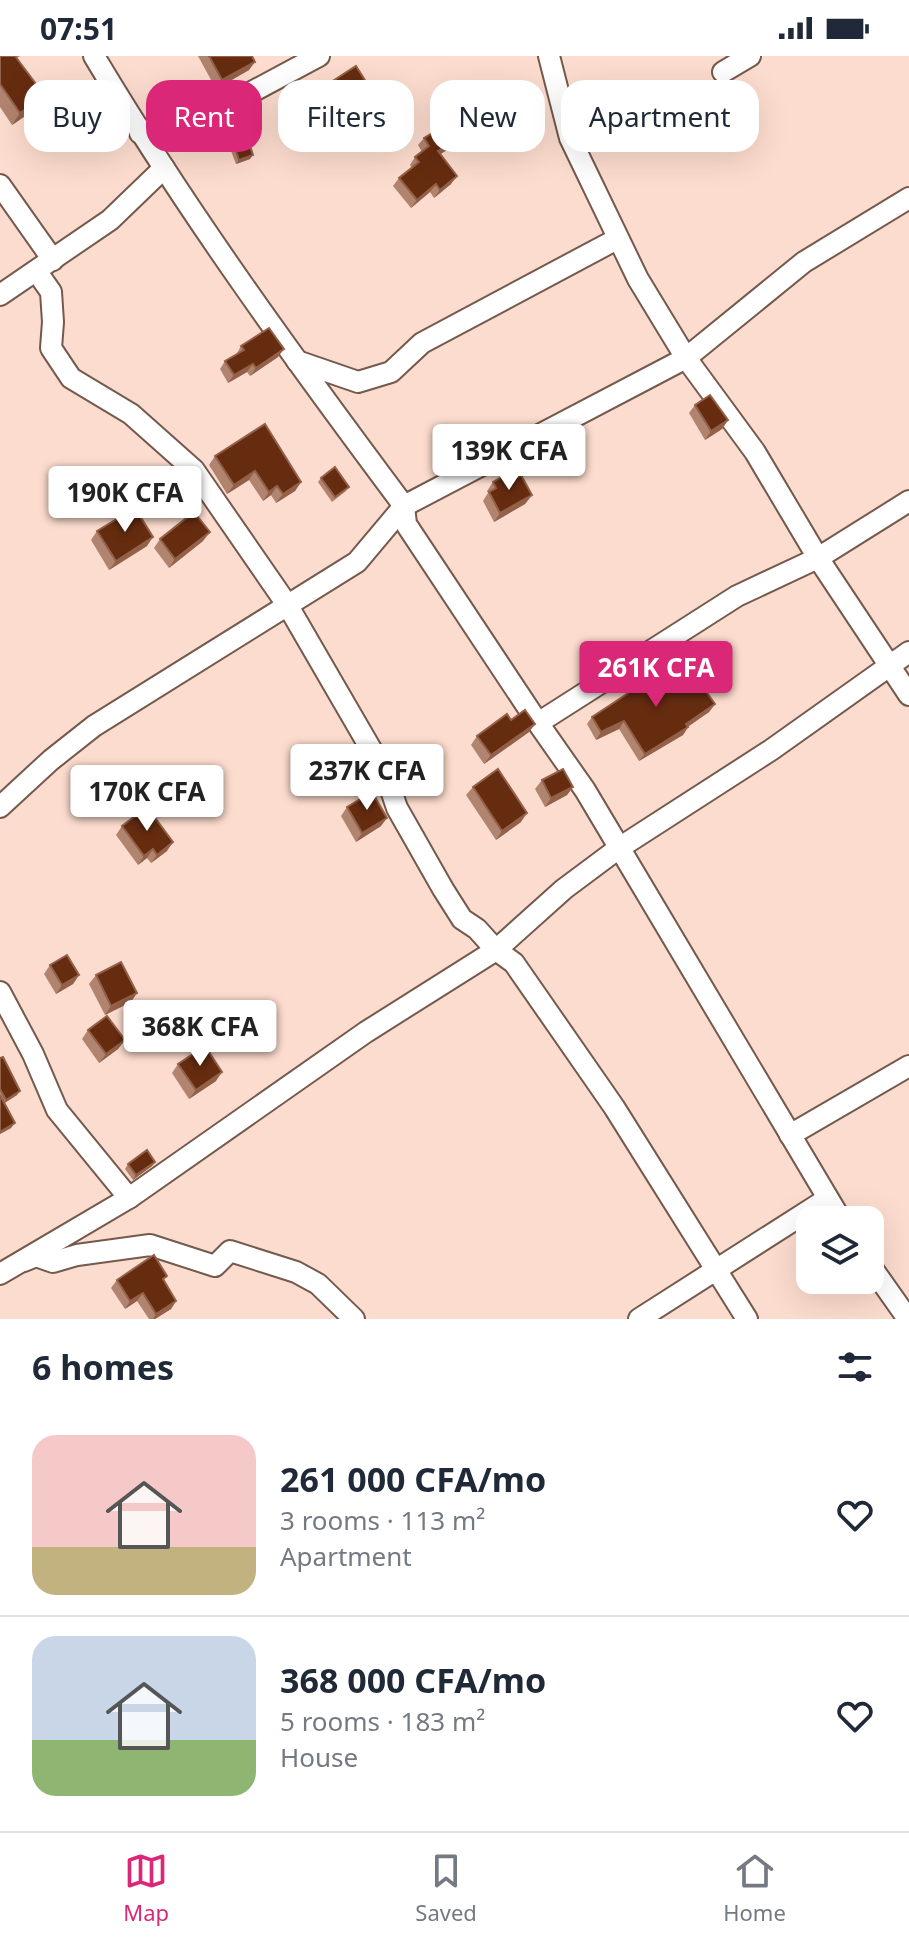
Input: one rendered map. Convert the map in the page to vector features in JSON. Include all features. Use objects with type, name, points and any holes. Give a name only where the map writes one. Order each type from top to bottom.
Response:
[{"type":"street","points":[[94,56],[164,168],[297,361],[404,506],[406,524],[585,790],[712,999],[832,1206]]},
{"type":"street","points":[[140,133],[233,102],[319,56]]},
{"type":"street","points":[[549,56],[570,138],[617,239],[686,358],[755,452],[818,558],[909,695]]},
{"type":"street","points":[[723,72],[750,56]]},
{"type":"street","points":[[0,295],[110,220],[164,168]]},
{"type":"street","points":[[0,185],[45,266],[51,292],[51,348],[71,378],[131,414],[194,470],[288,606],[386,775],[397,808],[462,919],[514,963],[524,976],[614,1107],[747,1319]]},
{"type":"street","points":[[0,807],[94,726],[357,562],[404,506],[686,358],[804,262],[909,198]]},
{"type":"street","points":[[297,361],[358,382],[391,372],[422,343],[617,239]]},
{"type":"street","points":[[538,723],[737,596],[818,558],[909,501]]},
{"type":"street","points":[[7,1270],[129,1198],[366,1032],[496,950],[564,889],[619,848],[771,750],[909,652]]},
{"type":"street","points":[[0,992],[33,1054],[57,1110],[129,1198]]},
{"type":"street","points":[[790,1135],[909,1066]]},
{"type":"street","points":[[639,1319],[827,1199]]},
{"type":"street","points":[[7,1270],[36,1256],[53,1262],[77,1255],[150,1245],[215,1266],[230,1251],[296,1272],[318,1284],[354,1319]]},
{"type":"street","points":[[884,1285],[908,1319]]},
{"type":"building","points":[[0,56],[15,56],[33,80],[24,80],[24,110],[20,113],[0,84]]},
{"type":"building","points":[[209,56],[252,56],[255,62],[222,80]]},
{"type":"building","points":[[356,66],[365,80],[334,80]]},
{"type":"building","points":[[430,134],[430,152],[439,152],[457,176],[440,190],[436,184],[417,200],[399,178],[419,162],[415,157],[429,146],[424,138]]},
{"type":"building","points":[[236,152],[252,152],[253,155],[239,160]]},
{"type":"building","points":[[269,328],[284,349],[256,368],[253,364],[234,375],[225,361],[244,350],[241,346]]},
{"type":"building","points":[[710,395],[728,420],[711,431],[695,405]]},
{"type":"building","points":[[265,424],[301,482],[283,494],[277,486],[269,492],[255,471],[234,485],[215,456]]},
{"type":"building","points":[[335,467],[349,487],[335,497],[321,478]]},
{"type":"building","points":[[509,473],[513,479],[521,475],[532,495],[500,513],[489,492],[496,488],[493,482]]},
{"type":"building","points":[[135,508],[153,537],[116,561],[97,531]]},
{"type":"building","points":[[194,512],[210,532],[175,559],[160,539]]},
{"type":"building","points":[[671,665],[685,688],[700,683],[715,704],[686,724],[688,727],[645,754],[624,721],[601,732],[592,717]]},
{"type":"building","points":[[525,710],[535,724],[491,755],[477,736],[507,714],[511,720]]},
{"type":"building","points":[[498,769],[527,813],[502,831],[473,787]]},
{"type":"building","points":[[563,769],[573,787],[551,798],[542,780]]},
{"type":"building","points":[[372,792],[387,818],[362,833],[347,807]]},
{"type":"building","points":[[147,807],[173,842],[157,855],[153,849],[144,856],[122,826]]},
{"type":"building","points":[[67,955],[79,975],[62,985],[50,965]]},
{"type":"building","points":[[121,962],[137,993],[111,1006],[96,975]]},
{"type":"building","points":[[107,1016],[125,1040],[106,1054],[88,1030]]},
{"type":"building","points":[[205,1046],[222,1072],[196,1090],[178,1064]]},
{"type":"building","points":[[3,1057],[20,1091],[6,1100],[0,1089],[0,1058]]},
{"type":"building","points":[[0,1095],[15,1123],[0,1132]]},
{"type":"building","points":[[147,1150],[155,1162],[136,1175],[128,1164]]},
{"type":"building","points":[[154,1255],[167,1276],[163,1279],[176,1301],[156,1314],[143,1293],[130,1301],[117,1280]]}]
